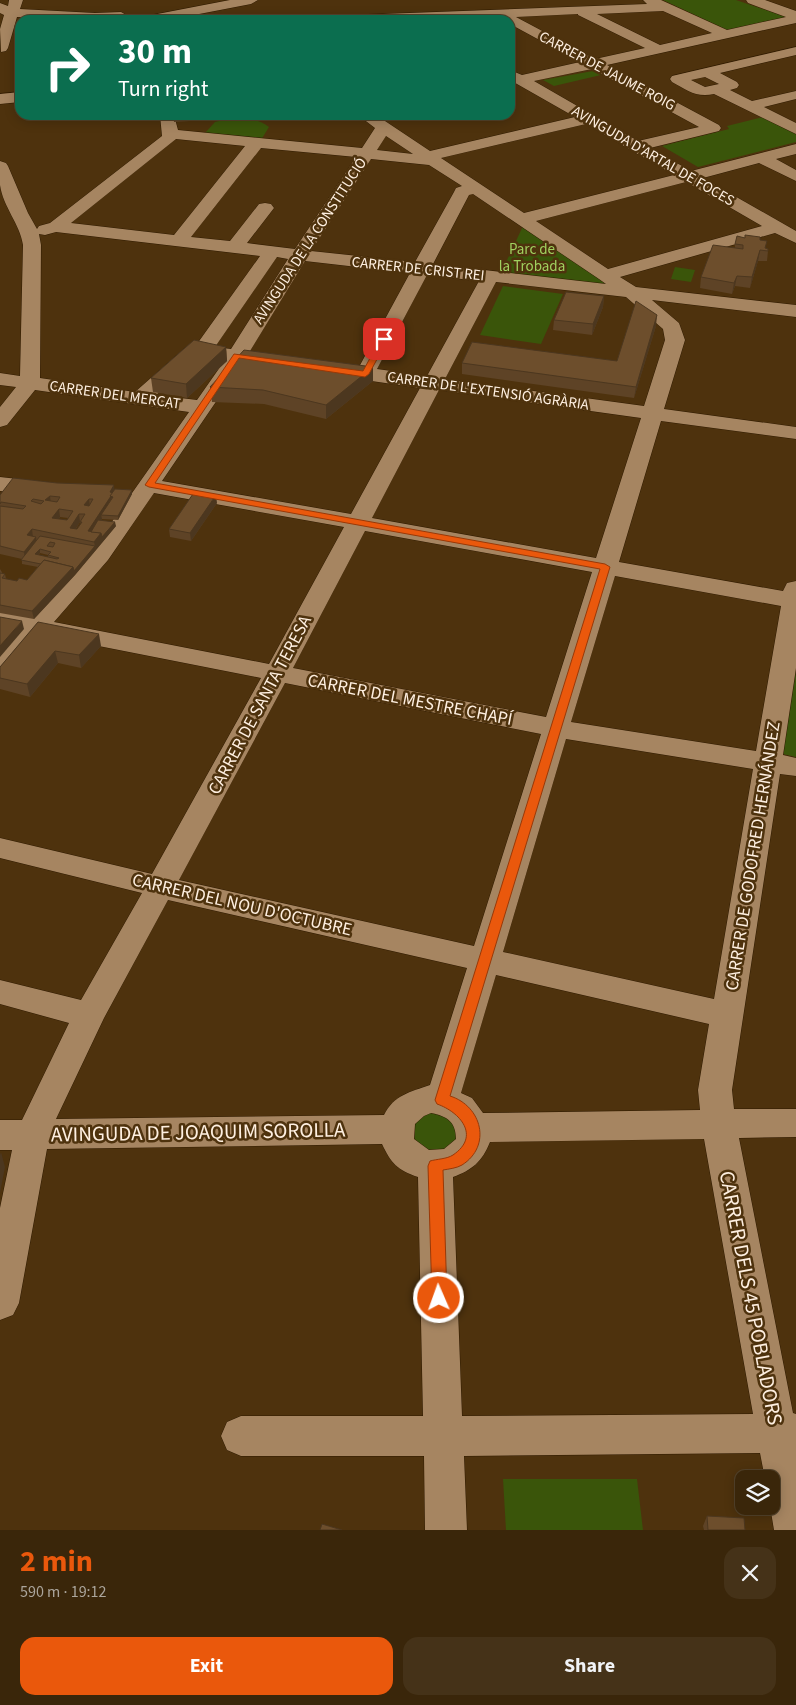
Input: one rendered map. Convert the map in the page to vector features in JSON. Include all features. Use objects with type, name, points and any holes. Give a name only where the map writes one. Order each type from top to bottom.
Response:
[{"type":"street","points":[[120,15],[117,13],[121,0]]},
{"type":"street","points":[[225,15],[251,0]]},
{"type":"street","points":[[456,0],[483,14]]},
{"type":"street","points":[[491,0],[516,13]]},
{"type":"street","points":[[559,0],[688,76]]},
{"type":"street","points":[[650,0],[726,35]]},
{"type":"street","points":[[753,0],[796,18]]},
{"type":"street","points":[[388,4],[408,15]]},
{"type":"street","points":[[15,45],[0,48],[9,7],[78,15]]},
{"type":"street","points":[[466,15],[666,7]]},
{"type":"street","points":[[174,15],[194,11],[201,15]]},
{"type":"street","points":[[517,82],[643,54],[663,60],[726,35],[796,18]]},
{"type":"street","name":"CARRER DE JAUME ROIG","points":[[515,22],[713,128],[636,146]]},
{"type":"street","points":[[707,72],[732,85],[703,92],[677,79],[796,51]]},
{"type":"street","name":"AVINGUDA D'ARTAL DE FOCES","points":[[517,82],[588,119],[796,238]]},
{"type":"street","points":[[716,89],[796,129]]},
{"type":"street","points":[[750,106],[796,95]]},
{"type":"street","points":[[0,99],[15,98]]},
{"type":"street","points":[[171,134],[430,158],[588,119]]},
{"type":"street","points":[[30,233],[56,228],[168,139],[171,134],[167,120]]},
{"type":"street","name":"AVINGUDA DE LA CONSTITUCIÓ","points":[[0,668],[100,555],[147,488],[236,356],[299,256],[368,153],[379,120]]},
{"type":"street","points":[[380,120],[430,158],[632,293],[672,327],[675,340],[651,413],[442,1100]]},
{"type":"street","points":[[178,242],[258,142]]},
{"type":"street","points":[[522,219],[796,149]]},
{"type":"street","points":[[761,158],[796,176]]},
{"type":"street","points":[[0,166],[19,214],[30,233],[32,245],[30,383],[0,421]]},
{"type":"street","points":[[365,374],[462,192],[474,188]]},
{"type":"street","points":[[234,248],[265,208]]},
{"type":"street","points":[[0,216],[19,214]]},
{"type":"street","points":[[605,275],[776,227]]},
{"type":"street","name":"CARRER DE CRIST REI","points":[[56,228],[796,311]]},
{"type":"street","name":"AVINGUDA DE LA CONSTITUCIÓ","points":[[203,350],[271,252]]},
{"type":"street","name":"CARRER DE SANTA TERESA","points":[[0,1304],[16,1135],[89,1015],[161,887],[490,277]]},
{"type":"street","points":[[650,307],[656,302],[670,297]]},
{"type":"street","points":[[140,398],[192,352],[203,350]]},
{"type":"street","name":"CARRER DE L'EXTENSIÓ AGRÀRIA","points":[[203,350],[433,384],[796,433]]},
{"type":"street","name":"CARRER DEL MERCAT","points":[[0,380],[201,407]]},
{"type":"street","points":[[2,486],[71,489]]},
{"type":"street","points":[[119,491],[147,488],[360,521],[605,567],[795,596]]},
{"type":"street","name":"CARRER DE GODOFRED HERNÁNDEZ","points":[[719,1125],[716,1090],[726,1015],[782,765],[795,596]]},
{"type":"street","name":"CARRER DEL MESTRE CHAPÍ","points":[[0,619],[556,728],[782,765]]},
{"type":"street","name":"CARRER DEL NOU D'OCTUBRE","points":[[0,848],[161,887],[726,1015]]},
{"type":"street","points":[[0,992],[89,1015]]},
{"type":"street","points":[[442,1100],[453,1103],[462,1110],[470,1118],[473,1128],[474,1137],[471,1146],[465,1154],[457,1160],[436,1166],[422,1164],[410,1159],[396,1140],[395,1129],[398,1120],[411,1105],[420,1101],[442,1100]]},
{"type":"street","points":[[473,1128],[796,1123]]},
{"type":"street","name":"CARRER DELS 45 POBLADORS","points":[[719,1125],[786,1433],[795,1530]]},
{"type":"street","name":"AVINGUDA DE JOAQUIM SOROLLA","points":[[16,1135],[395,1129]]},
{"type":"street","points":[[436,1166],[446,1530]]},
{"type":"street","points":[[241,1436],[786,1433]]},
{"type":"green space","points":[[663,0],[736,0],[786,17],[727,30]]},
{"type":"green space","points":[[593,71],[601,75],[554,86],[543,80]]},
{"type":"green space","points":[[763,117],[796,134],[796,142],[698,167],[662,146],[729,129],[727,126]]},
{"type":"green space","points":[[223,120],[256,120],[269,127],[261,140],[204,134],[215,122]]},
{"type":"green space","name":"Parc de la Trobada","points":[[523,226],[611,287],[500,275]]},
{"type":"green space","points":[[675,267],[695,270],[691,282],[671,279]]},
{"type":"green space","points":[[503,286],[563,294],[541,344],[480,335]]},
{"type":"green space","points":[[796,670],[796,757],[783,754]]},
{"type":"green space","points":[[434,1109],[462,1128],[454,1151],[419,1153],[408,1126],[412,1120]]},
{"type":"green space","points":[[503,1479],[637,1479],[643,1530],[506,1530]]},
{"type":"building","points":[[745,235],[760,237],[760,240],[767,241],[765,248],[768,251],[760,250],[752,277],[737,276],[734,283],[701,277],[713,245],[743,249],[743,245],[735,244],[737,236],[745,238]]},
{"type":"building","points":[[566,292],[604,296],[593,324],[554,320]]},
{"type":"building","points":[[636,301],[657,315],[636,387],[462,363],[472,342],[617,361]]},
{"type":"building","points":[[194,340],[226,347],[186,384],[151,378]]},
{"type":"building","points":[[244,350],[373,367],[326,405],[263,390],[210,387]]},
{"type":"building","points":[[13,478],[57,483],[114,485],[110,492],[113,493],[88,531],[101,533],[94,542],[32,529],[27,535],[36,537],[24,552],[0,546],[0,506],[23,509],[26,506],[1,502],[0,504],[0,495]],"holes":[[[50,496],[60,497],[57,502],[45,500]],[[33,499],[44,501],[41,504],[31,501]],[[89,499],[93,499],[89,506],[84,505]],[[59,509],[73,511],[67,520],[52,518]],[[79,514],[85,514],[77,529],[70,528]]]},
{"type":"building","points":[[115,489],[132,490],[118,516],[101,515],[113,497],[110,496]]},
{"type":"building","points":[[195,491],[216,495],[190,533],[169,529]]},
{"type":"building","points":[[98,520],[115,522],[102,537],[101,533],[91,532]]},
{"type":"building","points":[[40,536],[95,546],[74,571],[73,567],[44,560],[41,564],[21,560]],"holes":[[[50,542],[55,543],[53,547],[47,546]],[[40,549],[51,552],[48,555],[59,558],[35,554]]]},
{"type":"building","points":[[44,560],[73,567],[32,611],[0,605],[0,573],[5,574],[2,578],[17,581],[19,578],[27,580]]},
{"type":"building","points":[[0,617],[22,621],[0,646]]},
{"type":"building","points":[[38,622],[99,634],[79,655],[55,651],[27,684],[0,678],[0,667]]},
{"type":"building","points":[[707,1516],[744,1518],[745,1530],[708,1530]]},
{"type":"building","points":[[322,1524],[342,1530],[320,1530]]},
{"type":"route","points":[[384,339],[365,374],[236,356],[149,485],[360,521],[605,567],[442,1100],[453,1103],[470,1118],[474,1137],[471,1146],[465,1154],[457,1160],[436,1166],[439,1298]]}]
